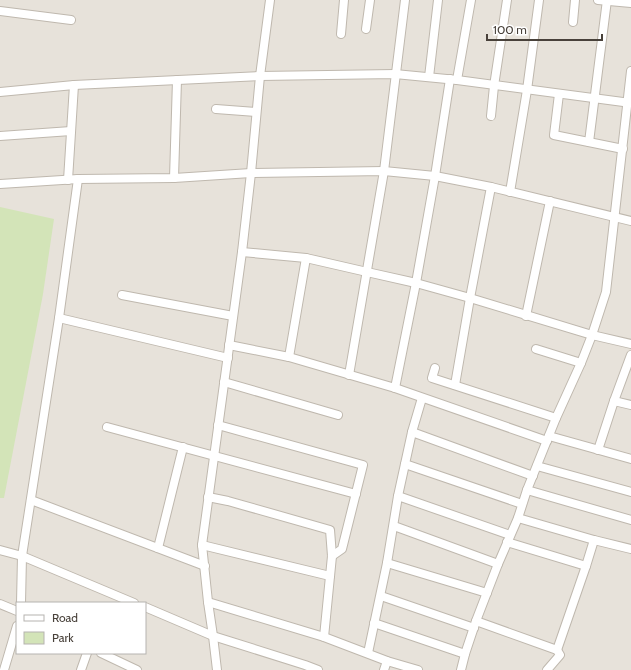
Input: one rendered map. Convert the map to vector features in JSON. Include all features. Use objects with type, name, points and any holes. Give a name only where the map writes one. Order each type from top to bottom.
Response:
[{"type":"street","points":[[217,670],[202,545],[242,252],[260,76],[270,0]]},
{"type":"street","points":[[341,34],[344,0]]},
{"type":"street","points":[[366,29],[370,0]]},
{"type":"street","points":[[349,375],[384,171],[405,0]]},
{"type":"street","points":[[429,77],[438,0]]},
{"type":"street","points":[[395,388],[435,176],[471,0]]},
{"type":"street","points":[[491,116],[506,0]]},
{"type":"street","points":[[510,192],[527,90],[539,0]]},
{"type":"street","points":[[573,22],[575,0]]},
{"type":"street","points":[[598,0],[631,3]]},
{"type":"street","points":[[589,142],[607,0]]},
{"type":"street","points":[[0,11],[71,20]]},
{"type":"street","points":[[461,670],[475,624],[498,564],[518,518],[527,490],[556,418],[581,363],[606,292],[629,103],[631,71]]},
{"type":"street","points":[[0,92],[74,85],[260,76],[395,74],[454,80],[629,103]]},
{"type":"street","points":[[174,178],[177,80]]},
{"type":"street","points":[[68,180],[74,85]]},
{"type":"street","points":[[559,94],[554,136],[623,148]]},
{"type":"street","points":[[216,109],[256,112]]},
{"type":"street","points":[[0,136],[71,131]]},
{"type":"street","points":[[0,184],[78,179],[174,178],[251,173],[384,171],[435,176],[491,187],[631,221]]},
{"type":"street","points":[[21,602],[22,556],[59,318],[78,179]]},
{"type":"street","points":[[455,385],[491,187]]},
{"type":"street","points":[[526,316],[550,201]]},
{"type":"street","points":[[242,252],[306,258],[416,283],[592,335],[631,344]]},
{"type":"street","points":[[289,357],[306,258]]},
{"type":"street","points":[[122,295],[233,316]]},
{"type":"street","points":[[59,318],[228,358]]},
{"type":"street","points":[[229,345],[289,357],[395,388],[548,439],[631,459]]},
{"type":"street","points":[[536,349],[581,363]]},
{"type":"street","points":[[598,450],[631,355]]},
{"type":"street","points":[[435,368],[432,378],[556,418]]},
{"type":"street","points":[[224,382],[338,415]]},
{"type":"street","points":[[368,653],[387,563],[398,496],[412,432],[422,398]]},
{"type":"street","points":[[614,401],[631,405]]},
{"type":"street","points":[[218,425],[363,465],[342,549],[332,556]]},
{"type":"street","points":[[107,427],[356,494]]},
{"type":"street","points":[[412,432],[533,476]]},
{"type":"street","points":[[158,548],[183,447]]},
{"type":"street","points":[[406,464],[522,504]]},
{"type":"street","points":[[537,466],[631,492]]},
{"type":"street","points":[[527,490],[631,520]]},
{"type":"street","points":[[398,496],[509,539],[586,566]]},
{"type":"street","points":[[208,497],[228,501],[330,530],[332,556],[324,637]]},
{"type":"street","points":[[31,500],[204,566]]},
{"type":"street","points":[[518,518],[631,549]]},
{"type":"street","points":[[394,526],[498,564]]},
{"type":"street","points":[[557,650],[594,540]]},
{"type":"street","points":[[202,545],[330,576]]},
{"type":"street","points":[[0,550],[22,556],[132,602]]},
{"type":"street","points":[[387,563],[487,593]]},
{"type":"street","points":[[380,596],[557,650],[560,655],[547,670]]},
{"type":"street","points":[[208,602],[324,637],[387,661],[418,670]]},
{"type":"street","points":[[0,604],[16,611]]},
{"type":"street","points":[[146,607],[213,636],[304,667],[318,670]]},
{"type":"street","points":[[374,623],[465,654]]},
{"type":"street","points":[[4,670],[16,629]]},
{"type":"street","points":[[81,670],[87,654]]},
{"type":"street","points":[[103,654],[137,670]]},
{"type":"street","points":[[384,670],[387,661]]},
{"type":"shaded area","points":[[0,0],[631,0],[631,670],[0,670]]},
{"type":"green space","points":[[0,207],[54,219],[43,294],[4,498],[0,498]]}]
